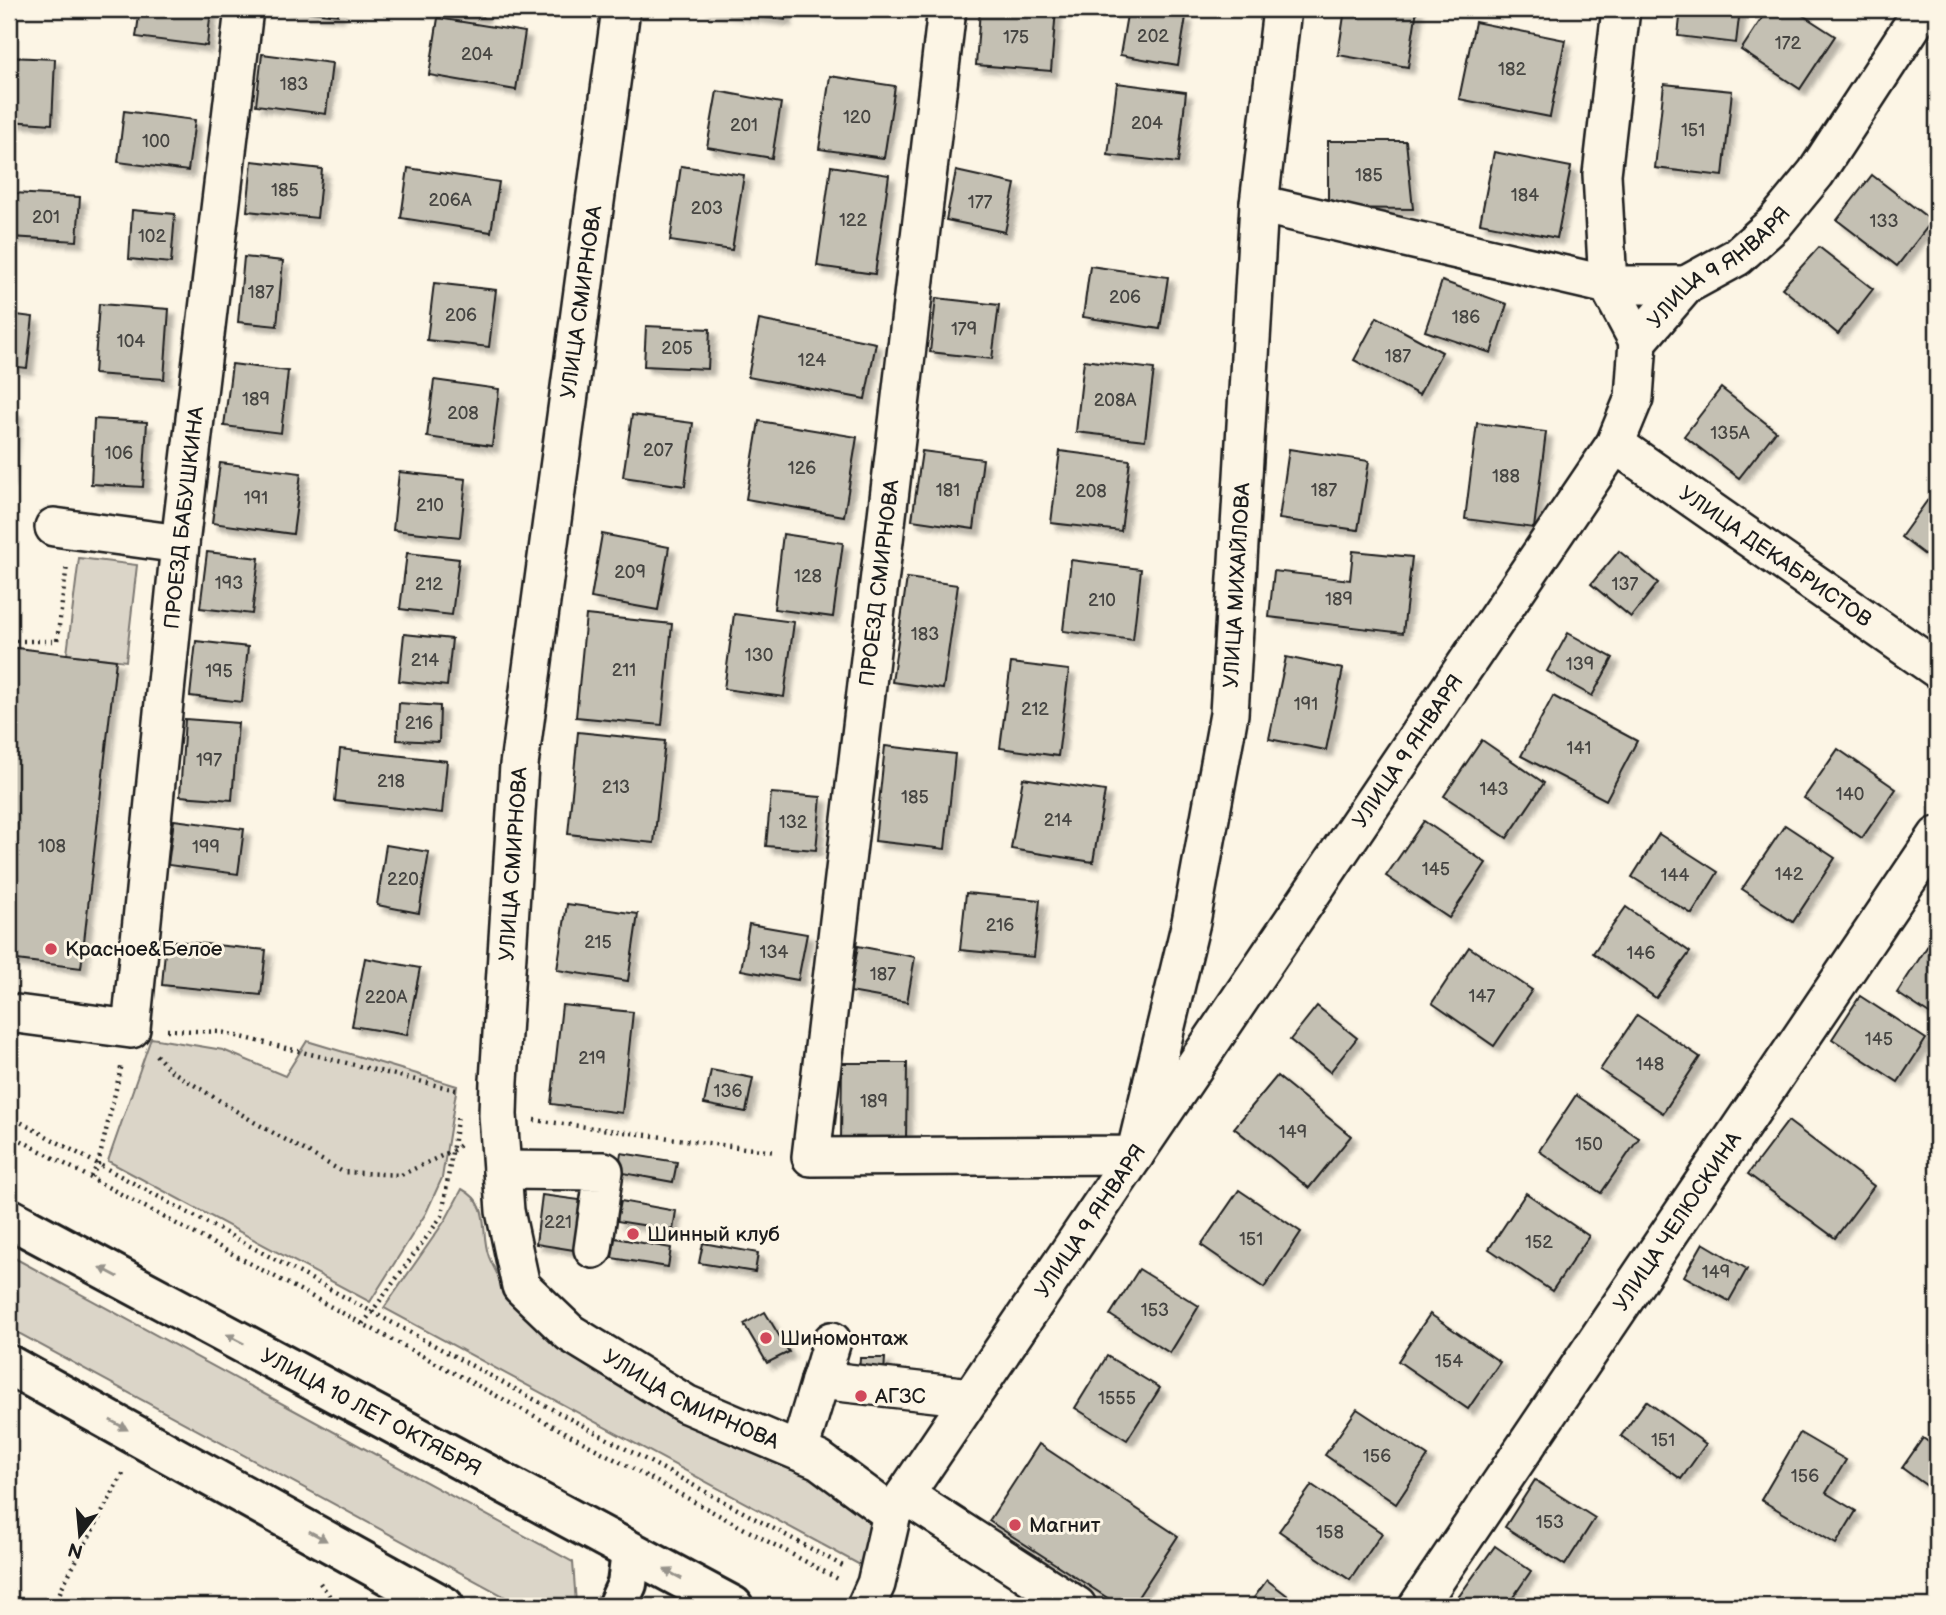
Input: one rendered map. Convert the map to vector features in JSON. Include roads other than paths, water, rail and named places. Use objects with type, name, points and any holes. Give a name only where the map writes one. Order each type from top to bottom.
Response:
[{"type":"main road","name":"УЛИЦА 10 ЛЕТ ОКТЯБРЯ","points":[[9,1218],[733,1606]]},
{"type":"main road","points":[[9,1365],[444,1606]]},
{"type":"main road","points":[[617,1606],[627,1584],[631,1552]]},
{"type":"street","name":"ПРОЕЗД БАБУШКИНА","points":[[9,1013],[131,1029],[180,544],[244,9]]},
{"type":"street","name":"УЛИЦА СМИРНОВА","points":[[621,9],[519,765],[498,1115],[505,1211],[521,1286],[570,1333],[686,1404],[819,1460],[1077,1606]]},
{"type":"street","name":"ПРОЕЗД СМИРНОВА","points":[[947,9],[811,1157],[1135,1155]]},
{"type":"street","name":"УЛИЦА МИХАЙЛОВА","points":[[1135,1155],[1191,922],[1229,713],[1259,204],[1282,9]]},
{"type":"street","points":[[1621,9],[1602,174],[1608,285],[1638,341]]},
{"type":"street","name":"УЛИЦА 9 ЯНВАРЯ","points":[[898,1505],[1615,444],[1634,398],[1638,341],[1686,285],[1737,257],[1774,223],[1816,173],[1923,9]]},
{"type":"street","points":[[1259,204],[1608,285],[1686,285]]},
{"type":"street","name":"УЛИЦА ДЕКАБРИСТОВ","points":[[1615,444],[1937,669]]},
{"type":"street","points":[[63,529],[180,544]]},
{"type":"street","name":"УЛИЦА ЧЕЛЮСКИНА","points":[[1418,1606],[1937,836]]},
{"type":"street","points":[[502,1170],[604,1171],[593,1249]]},
{"type":"street","points":[[799,1451],[832,1341]]},
{"type":"street","points":[[820,1380],[971,1397]]},
{"type":"street","points":[[872,1596],[898,1505]]},
{"type":"place","name":"Красное&Белое","points":[[51,949]]},
{"type":"place","name":"Шинный клуб","points":[[633,1234]]},
{"type":"place","name":"Шиномонтаж","points":[[766,1338]]},
{"type":"place","name":"АГЗС","points":[[861,1396]]},
{"type":"place","name":"Магнит","points":[[1015,1525]]}]
